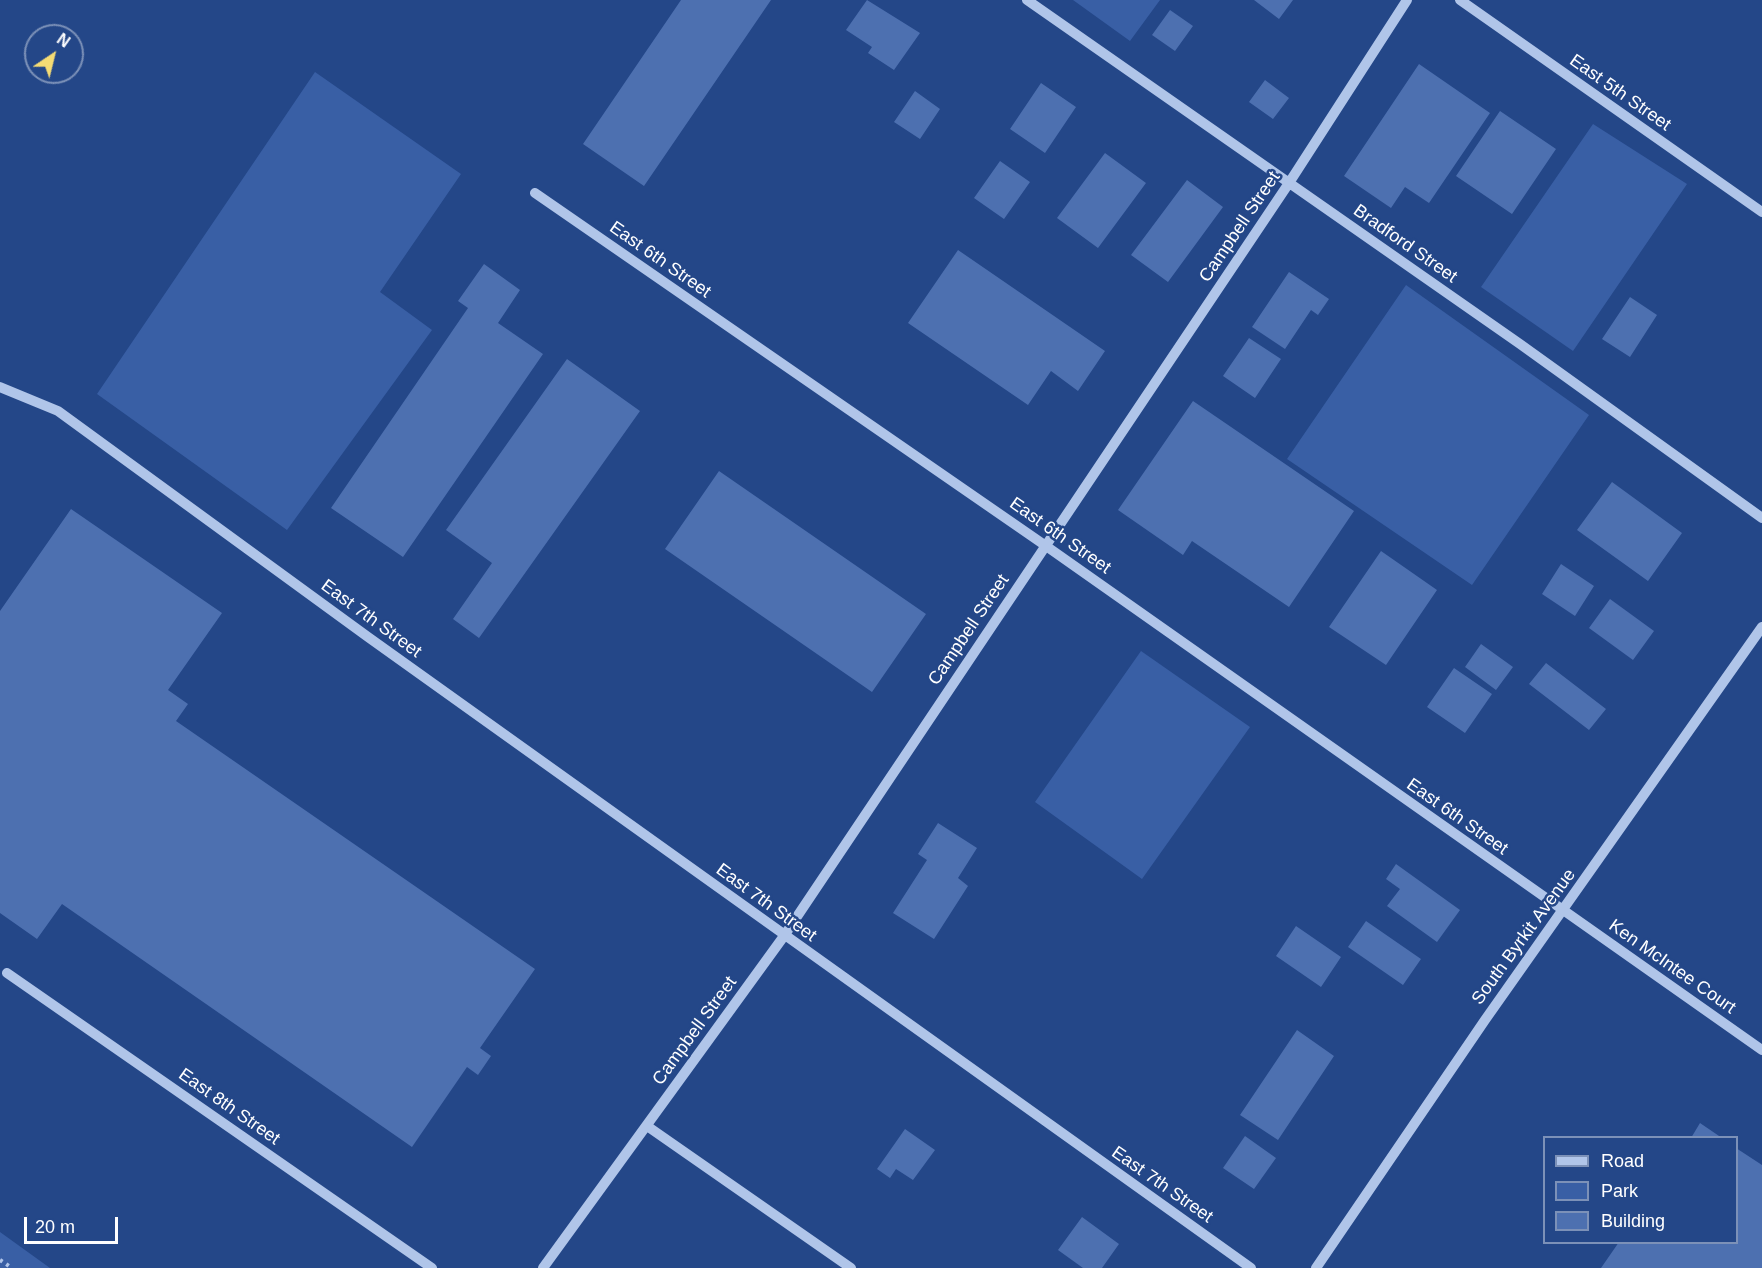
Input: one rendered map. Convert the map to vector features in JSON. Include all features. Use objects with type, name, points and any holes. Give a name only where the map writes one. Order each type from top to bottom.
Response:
[{"type":"street","name":"Bradford Street","points":[[1027,0],[1762,518]]},
{"type":"street","name":"Campbell Street","points":[[543,1268],[784,936],[1289,183],[1407,0]]},
{"type":"street","name":"East 5th Street","points":[[1460,0],[1762,212]]},
{"type":"street","name":"East 6th Street","points":[[534,192],[1046,546],[1564,911]]},
{"type":"street","name":"East 7th Street","points":[[0,387],[58,411],[784,936],[1251,1268]]},
{"type":"street","name":"South Byrkit Avenue","points":[[1316,1268],[1485,1020],[1762,627]]},
{"type":"street","name":"Ken McIntee Court","points":[[1564,911],[1762,1050]]},
{"type":"street","name":"East 8th Street","points":[[7,973],[432,1268]]},
{"type":"street","points":[[647,1126],[851,1268]]},
{"type":"path","points":[[0,1260],[12,1268]]},
{"type":"green space","points":[[1073,0],[1160,0],[1130,41]]},
{"type":"green space","points":[[315,72],[461,174],[380,292],[432,330],[287,530],[97,394]]},
{"type":"green space","points":[[1593,124],[1687,184],[1573,351],[1481,287]]},
{"type":"green space","points":[[1406,285],[1589,415],[1472,585],[1287,459]]},
{"type":"green space","points":[[1141,651],[1250,727],[1142,879],[1035,802]]},
{"type":"green space","points":[[0,1232],[50,1268],[0,1268]]},
{"type":"building","points":[[681,0],[771,0],[644,186],[583,144]]},
{"type":"building","points":[[867,0],[920,33],[894,70],[868,53],[872,47],[846,30]]},
{"type":"building","points":[[1254,0],[1293,0],[1279,19]]},
{"type":"building","points":[[1170,10],[1193,26],[1175,51],[1152,35]]},
{"type":"building","points":[[1419,64],[1490,113],[1429,203],[1405,187],[1391,208],[1344,176]]},
{"type":"building","points":[[1265,80],[1289,98],[1273,119],[1249,102]]},
{"type":"building","points":[[1041,83],[1076,107],[1045,153],[1010,129]]},
{"type":"building","points":[[915,91],[940,109],[920,139],[894,122]]},
{"type":"building","points":[[1500,111],[1556,149],[1512,214],[1456,176]]},
{"type":"building","points":[[1105,153],[1146,183],[1098,248],[1057,218]]},
{"type":"building","points":[[1000,161],[1030,182],[1004,219],[974,198]]},
{"type":"building","points":[[1187,180],[1223,207],[1168,282],[1131,255]]},
{"type":"building","points":[[958,250],[1105,351],[1078,391],[1051,371],[1028,405],[908,323]]},
{"type":"building","points":[[484,264],[520,290],[498,323],[543,354],[403,557],[331,508],[468,308],[458,301]]},
{"type":"building","points":[[1289,272],[1329,299],[1318,315],[1311,310],[1285,349],[1252,327]]},
{"type":"building","points":[[1630,297],[1657,315],[1630,357],[1602,339]]},
{"type":"building","points":[[1249,338],[1281,359],[1255,398],[1223,376]]},
{"type":"building","points":[[567,359],[640,411],[479,638],[453,619],[492,563],[446,530]]},
{"type":"building","points":[[1193,401],[1354,511],[1289,607],[1192,541],[1183,555],[1118,510]]},
{"type":"building","points":[[719,471],[926,614],[872,692],[665,549]]},
{"type":"building","points":[[1612,482],[1682,533],[1648,581],[1577,530]]},
{"type":"building","points":[[71,509],[222,613],[168,690],[188,704],[176,721],[535,969],[480,1048],[491,1056],[478,1075],[467,1067],[412,1147],[62,904],[37,939],[0,913],[0,611]]},
{"type":"building","points":[[1381,551],[1437,590],[1386,665],[1329,627]]},
{"type":"building","points":[[1561,564],[1594,586],[1575,616],[1542,594]]},
{"type":"building","points":[[1610,599],[1654,631],[1633,660],[1589,628]]},
{"type":"building","points":[[1481,644],[1513,667],[1496,690],[1465,667]]},
{"type":"building","points":[[1546,663],[1606,709],[1589,730],[1529,684]]},
{"type":"building","points":[[1454,668],[1492,694],[1465,733],[1427,707]]},
{"type":"building","points":[[938,823],[977,848],[958,878],[968,886],[934,939],[893,913],[927,860],[918,854]]},
{"type":"building","points":[[1396,864],[1460,910],[1437,942],[1387,906],[1400,889],[1386,879]]},
{"type":"building","points":[[1366,921],[1421,959],[1403,985],[1348,947]]},
{"type":"building","points":[[1296,926],[1341,957],[1321,987],[1276,956]]},
{"type":"building","points":[[1297,1030],[1334,1056],[1278,1140],[1240,1115]]},
{"type":"building","points":[[1700,1123],[1719,1136],[1692,1136]]},
{"type":"building","points":[[905,1129],[935,1150],[913,1180],[896,1169],[890,1178],[877,1169]]},
{"type":"building","points":[[1245,1136],[1276,1158],[1254,1189],[1223,1168]]},
{"type":"building","points":[[1738,1149],[1762,1165],[1762,1268],[1601,1268],[1618,1244],[1738,1244]]},
{"type":"building","points":[[1082,1217],[1119,1244],[1102,1268],[1083,1268],[1058,1250]]}]
